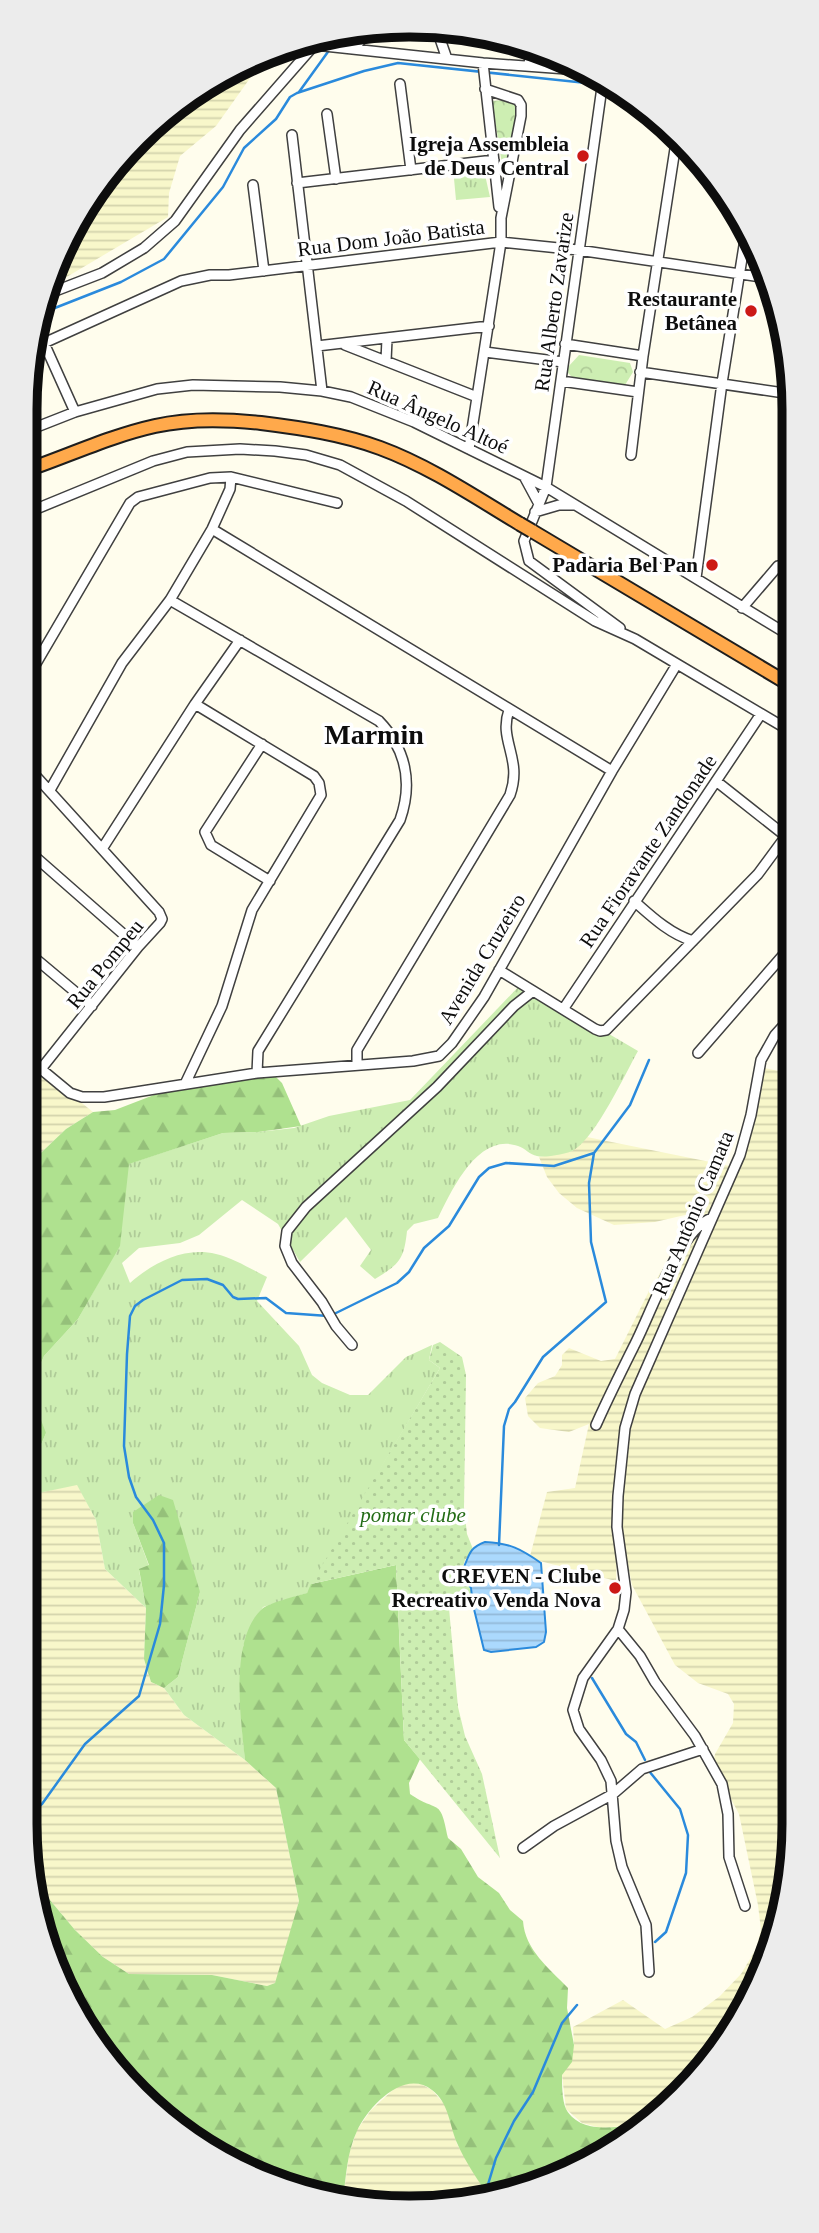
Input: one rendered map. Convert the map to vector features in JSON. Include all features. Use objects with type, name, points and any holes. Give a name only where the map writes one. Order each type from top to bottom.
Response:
[{"type":"highway","points":[[37,466],[157,425],[208,419],[301,428],[381,448],[431,472],[520,524],[528,536],[782,680]]},
{"type":"street","points":[[440,38],[447,59]]},
{"type":"street","points":[[354,49],[361,40]]},
{"type":"street","points":[[329,46],[483,65],[558,68]]},
{"type":"street","points":[[57,290],[102,273],[144,248],[176,221],[240,130],[314,49]]},
{"type":"street","points":[[529,65],[530,57]]},
{"type":"street","points":[[483,65],[501,218]]},
{"type":"street","points":[[400,84],[411,170]]},
{"type":"street","points":[[469,449],[489,326],[501,218],[521,116],[521,105],[513,97],[485,84]]},
{"type":"street","name":"Rua Alberto Zavarize","points":[[528,536],[546,487],[602,90]]},
{"type":"street","points":[[327,114],[336,179]]},
{"type":"street","points":[[292,135],[322,391]]},
{"type":"street","points":[[631,455],[640,372],[675,148]]},
{"type":"street","points":[[297,183],[494,160]]},
{"type":"street","points":[[253,185],[264,271]]},
{"type":"street","name":"Rua Dom João Batista","points":[[44,343],[181,281],[210,275],[264,271],[500,242],[578,250],[757,277]]},
{"type":"street","points":[[696,578],[744,245]]},
{"type":"street","points":[[317,346],[489,326]]},
{"type":"street","points":[[386,361],[387,339]]},
{"type":"street","points":[[44,343],[75,412]]},
{"type":"street","points":[[342,344],[477,397]]},
{"type":"street","points":[[565,344],[643,356]]},
{"type":"street","points":[[485,352],[563,362]]},
{"type":"street","points":[[640,372],[781,392]]},
{"type":"street","points":[[561,381],[638,392]]},
{"type":"street","name":"Rua Ângelo Altoé","points":[[37,427],[129,395],[193,385],[280,387],[351,397],[383,408],[546,487],[782,631]]},
{"type":"street","points":[[37,509],[153,461],[187,452],[240,449],[306,455],[340,465],[406,501],[595,621],[635,639]]},
{"type":"street","points":[[524,476],[537,508],[576,505]]},
{"type":"street","points":[[37,662],[130,503],[138,497],[210,478],[231,477],[337,503]]},
{"type":"street","points":[[50,790],[127,656],[170,600],[212,529],[230,489],[231,477]]},
{"type":"street","points":[[212,529],[612,771]]},
{"type":"street","points":[[528,536],[529,561],[635,639],[782,726]]},
{"type":"street","points":[[742,608],[778,566]]},
{"type":"street","points":[[170,600],[379,721],[392,735],[401,752],[407,780],[406,800],[400,820],[258,1051],[257,1073]]},
{"type":"street","points":[[37,777],[103,849],[195,704],[240,640]]},
{"type":"street","name":"Avenida Cruzeiro","points":[[41,1069],[70,1093],[82,1097],[104,1097],[186,1082],[257,1073],[430,1059],[439,1056],[452,1043],[484,997],[612,771],[677,664]]},
{"type":"street","points":[[186,1082],[222,1006],[252,910],[320,799],[321,791],[314,776],[195,704]]},
{"type":"street","points":[[357,1065],[357,1050],[510,795],[515,772],[505,730],[509,710]]},
{"type":"street","name":"Rua Fioravante Zandonade","points":[[564,1008],[761,714]]},
{"type":"street","points":[[262,744],[205,832],[211,845],[270,881]]},
{"type":"street","points":[[716,781],[782,833]]},
{"type":"street","points":[[499,970],[595,1029],[606,1030],[782,846]]},
{"type":"street","name":"Rua Pompeu","points":[[41,1069],[162,919],[159,912],[103,849]]},
{"type":"street","points":[[37,858],[138,947]]},
{"type":"street","points":[[634,901],[681,937],[693,941]]},
{"type":"street","points":[[681,937],[684,950]]},
{"type":"street","points":[[698,1053],[782,958]]},
{"type":"street","points":[[37,960],[92,1006]]},
{"type":"street","points":[[352,1345],[292,1263],[285,1246],[287,1231],[306,1207],[437,1087],[513,1006],[533,990]]},
{"type":"street","name":"Rua Antônio Camata","points":[[618,1629],[626,1592],[618,1527],[620,1461],[625,1429],[653,1349],[747,1133],[761,1060],[782,1027]]},
{"type":"street","points":[[37,1066],[41,1069]]},
{"type":"street","points":[[596,1425],[667,1275],[699,1225],[712,1218]]},
{"type":"street","points":[[649,1972],[646,1925],[622,1867],[607,1772],[579,1729],[573,1710],[583,1678],[618,1629],[640,1656],[655,1682],[703,1749],[726,1795],[729,1857],[745,1906]]},
{"type":"street","points":[[523,1848],[554,1826],[612,1794],[642,1769],[703,1749]]},
{"type":"green space","points":[[256,70],[216,126],[180,156],[169,193],[168,217],[60,281],[87,223],[129,164],[183,114],[223,87]]},
{"type":"green space","points":[[504,100],[519,105],[505,183],[492,101]]},
{"type":"green space","points":[[483,166],[490,197],[456,200],[453,168]]},
{"type":"green space","points":[[579,355],[630,363],[633,372],[625,385],[573,378],[568,373],[568,367]]},
{"type":"green space","points":[[522,983],[638,1051],[601,1119],[574,1150],[541,1156],[518,1146],[504,1144],[491,1147],[468,1166],[438,1218],[414,1224],[407,1231],[399,1260],[375,1279],[360,1266],[371,1250],[346,1217],[300,1262],[278,1224],[242,1200],[199,1235],[180,1243],[139,1248],[122,1263],[130,1283],[159,1263],[192,1252],[222,1256],[267,1277],[257,1301],[299,1346],[312,1375],[322,1383],[350,1395],[368,1395],[406,1357],[432,1345],[429,1360],[440,1368],[307,1593],[263,1607],[243,1646],[241,1717],[245,1760],[184,1715],[164,1688],[178,1677],[200,1592],[133,1523],[149,1566],[139,1570],[146,1608],[105,1569],[96,1520],[77,1485],[37,1493],[37,1453],[46,1433],[37,1431],[37,1373],[44,1356],[78,1319],[119,1246],[128,1164],[223,1133],[294,1128],[329,1116],[410,1100]]},
{"type":"green space","points":[[755,1066],[782,1072],[782,1824],[779,1872],[770,1920],[754,1966],[719,2031],[690,2069],[655,2104],[627,2126],[601,2128],[582,2123],[566,2109],[562,2075],[574,2045],[573,2027],[623,2000],[665,2029],[692,2017],[720,1996],[741,1974],[756,1949],[761,1930],[739,1814],[713,1765],[715,1754],[733,1723],[734,1704],[728,1694],[698,1683],[675,1665],[632,1585],[626,1555],[617,1546],[616,1581],[536,1560],[530,1556],[547,1492],[575,1488],[589,1424],[569,1432],[540,1428],[528,1416],[525,1398],[538,1383],[555,1376],[562,1365],[562,1355],[569,1348],[601,1361],[615,1359],[649,1291],[695,1217],[685,1215],[655,1222],[614,1225],[577,1208],[559,1193],[547,1177],[539,1157],[572,1151],[587,1137],[730,1166],[755,1075]]},
{"type":"green space","points":[[37,1067],[93,1112],[66,1129],[37,1157]]},
{"type":"green space","points":[[272,1073],[282,1083],[301,1126],[258,1132],[223,1133],[129,1164],[120,1246],[78,1319],[44,1356],[37,1373],[37,1157],[66,1129],[93,1112],[115,1110],[172,1088]]},
{"type":"green space","name":"pomar clube","points":[[440,1342],[462,1357],[466,1375],[464,1507],[467,1534],[473,1549],[465,1560],[461,1573],[471,1588],[473,1603],[449,1608],[458,1707],[465,1736],[482,1774],[500,1858],[404,1740],[396,1565],[311,1584],[440,1368],[429,1360],[433,1345]]},
{"type":"green space","points":[[41,1420],[46,1433],[37,1453],[37,1421]]},
{"type":"green space","points":[[77,1484],[96,1520],[105,1569],[146,1608],[144,1659],[151,1682],[164,1688],[184,1715],[245,1760],[276,1788],[299,1901],[275,1983],[267,1986],[212,1975],[129,1974],[103,1957],[75,1930],[43,1892],[37,1824],[37,1493]]},
{"type":"green space","points":[[159,1495],[173,1500],[200,1592],[178,1677],[164,1688],[151,1682],[144,1659],[146,1608],[139,1569],[149,1565],[133,1523],[133,1512]]},
{"type":"green space","points":[[396,1565],[404,1740],[420,1759],[409,1783],[410,1794],[440,1811],[448,1838],[461,1849],[478,1877],[499,1893],[510,1910],[523,1921],[533,1950],[568,1988],[567,2008],[574,2045],[572,2062],[562,2075],[566,2109],[581,2123],[591,2126],[627,2126],[596,2146],[552,2168],[484,2189],[460,2150],[448,2114],[438,2095],[421,2084],[410,2084],[388,2093],[362,2121],[351,2147],[344,2190],[313,2184],[267,2168],[202,2133],[146,2087],[100,2031],[65,1966],[49,1920],[43,1892],[75,1930],[103,1957],[129,1974],[212,1975],[267,1986],[275,1983],[299,1901],[276,1788],[245,1760],[240,1703],[241,1659],[252,1622],[262,1609],[307,1593],[311,1584]]},
{"type":"green space","points":[[408,2082],[421,2084],[432,2090],[446,2106],[457,2144],[484,2189],[410,2196],[344,2190],[349,2154],[357,2130],[371,2110],[395,2088]]},
{"type":"water","points":[[485,1542],[515,1548],[541,1563],[546,1632],[544,1642],[536,1647],[491,1652],[484,1650],[471,1588],[461,1573],[475,1547]]},
{"type":"waterway","points":[[299,92],[330,49]]},
{"type":"waterway","points":[[50,310],[121,282],[164,259],[223,187],[244,148],[276,119],[290,97],[297,93],[398,63],[589,83]]},
{"type":"waterway","points":[[499,1545],[504,1426],[509,1409],[543,1357],[606,1302],[591,1242],[589,1183],[594,1153],[630,1105],[649,1060]]},
{"type":"waterway","points":[[334,1314],[397,1283],[409,1272],[424,1248],[449,1226],[479,1177],[489,1168],[506,1163],[554,1166],[594,1153]]},
{"type":"waterway","points":[[37,1808],[85,1744],[139,1696],[160,1624],[164,1543],[153,1520],[136,1497],[129,1477],[124,1446],[127,1354],[130,1316],[135,1306],[182,1280],[207,1279],[223,1285],[238,1299],[266,1298],[286,1313],[328,1316]]},
{"type":"waterway","points":[[592,1678],[626,1734],[636,1742],[645,1760]]},
{"type":"waterway","points":[[649,1771],[680,1809],[688,1835],[686,1873],[666,1932],[655,1942]]},
{"type":"waterway","points":[[487,2188],[496,2158],[514,2121],[533,2092],[562,2023],[577,2005]]},
{"type":"place","name":"Igreja Assembleia de Deus Central","points":[[583,156]]},
{"type":"place","name":"Restaurante Betânea","points":[[751,311]]},
{"type":"place","name":"Padaria Bel Pan","points":[[712,565]]},
{"type":"place","name":"CREVEN - Clube Recreativo Venda Nova","points":[[615,1588]]},
{"type":"district","name":"Marmin","points":[[374,734]]}]
